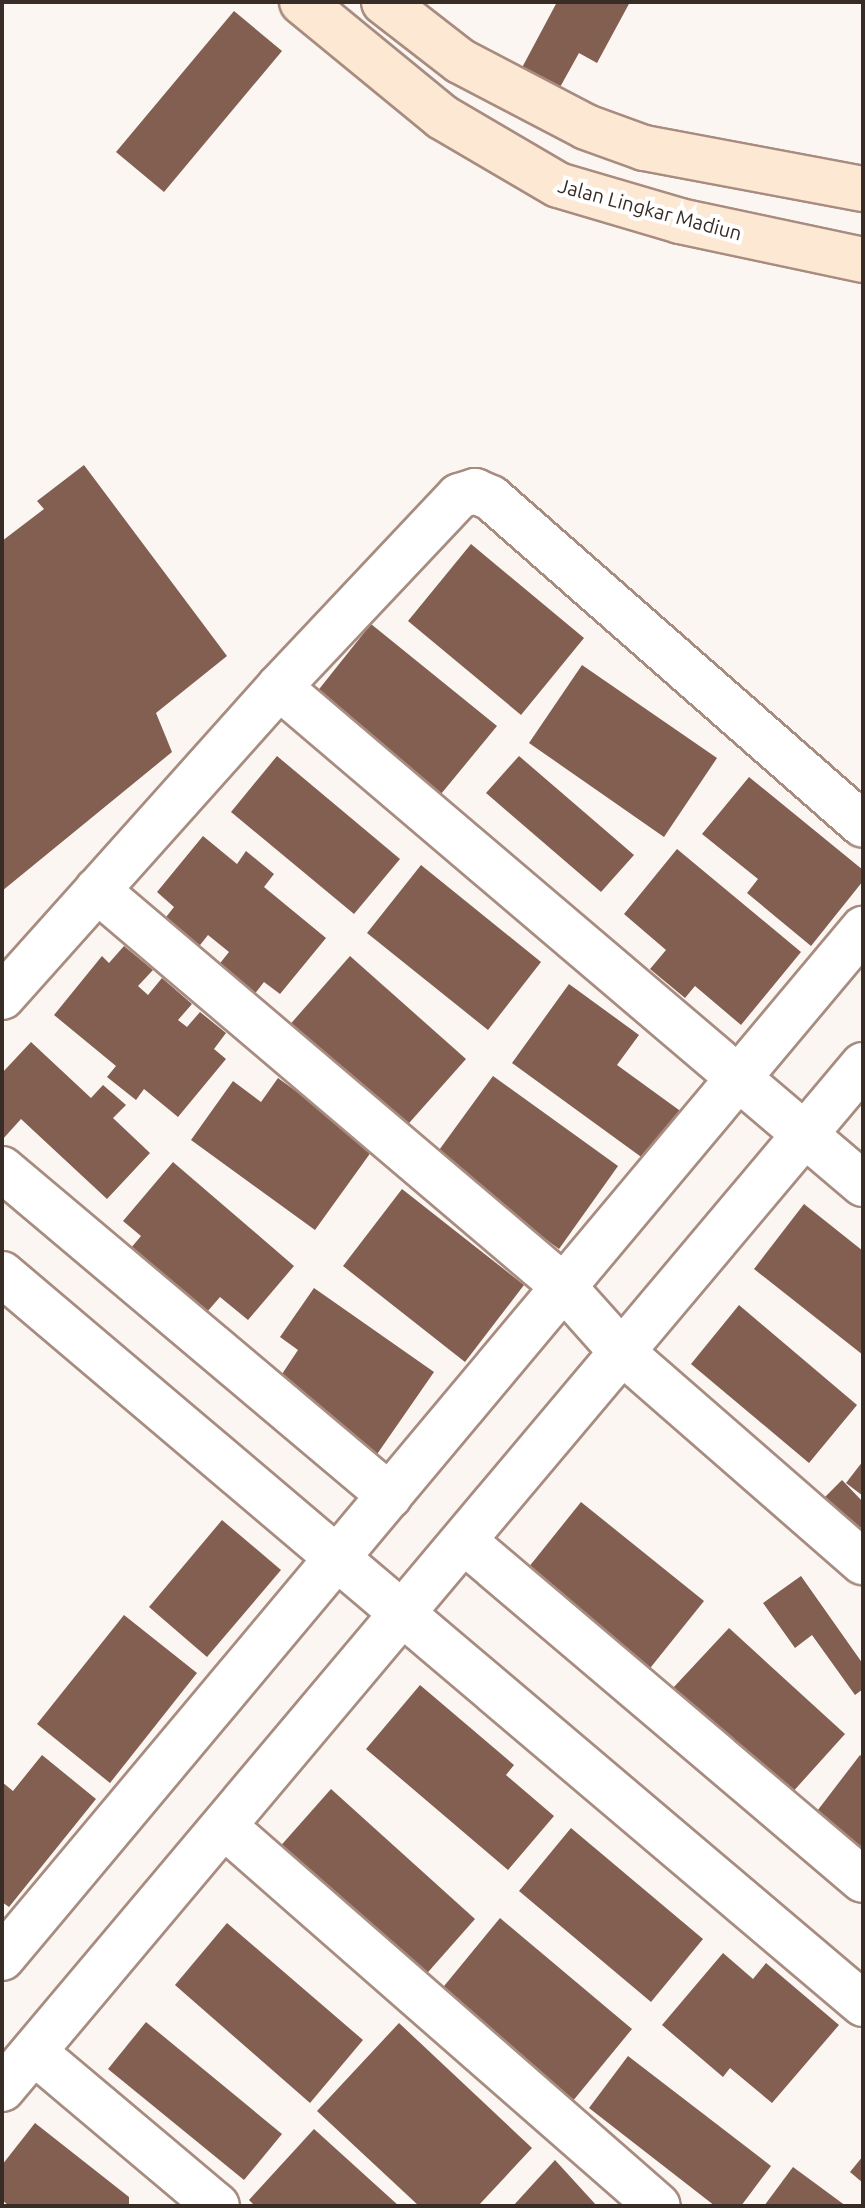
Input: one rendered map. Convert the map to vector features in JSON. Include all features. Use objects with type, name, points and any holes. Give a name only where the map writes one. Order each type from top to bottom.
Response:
[{"type":"main road","name":"Jalan Lingkar Madiun","points":[[302,2],[442,117],[558,185],[680,221],[863,260]]},
{"type":"main road","points":[[384,2],[460,61],[586,127],[644,148],[863,189]]},
{"type":"street","points":[[2,997],[279,687],[459,496],[475,491],[491,498],[863,825]]},
{"type":"street","points":[[279,687],[863,1184]]},
{"type":"street","points":[[97,890],[562,1285],[622,1352],[863,1562]]},
{"type":"street","points":[[2,1958],[340,1558],[737,1074],[863,929]]},
{"type":"street","points":[[2,2089],[863,1065]]},
{"type":"street","points":[[2,1169],[390,1496]]},
{"type":"street","points":[[2,1274],[863,2004]]},
{"type":"street","points":[[465,1542],[863,1880]]},
{"type":"street","points":[[225,1827],[658,2206]]},
{"type":"street","points":[[34,2052],[217,2206]]},
{"type":"building","points":[[557,2],[630,2],[597,63],[579,53],[554,98],[517,77]]},
{"type":"building","points":[[234,11],[282,51],[164,192],[116,152]]},
{"type":"building","points":[[84,465],[227,656],[156,713],[172,752],[2,891],[2,541],[44,509],[37,501]]},
{"type":"building","points":[[471,544],[584,638],[521,715],[408,621]]},
{"type":"building","points":[[371,624],[497,726],[441,794],[316,693]]},
{"type":"building","points":[[582,665],[717,758],[664,837],[529,743]]},
{"type":"building","points":[[277,756],[400,859],[354,914],[231,812]]},
{"type":"building","points":[[519,756],[634,855],[601,892],[486,793]]},
{"type":"building","points":[[749,777],[863,870],[863,881],[811,946],[747,893],[758,879],[702,834]]},
{"type":"building","points":[[203,836],[237,864],[246,851],[274,874],[264,887],[326,938],[280,994],[264,982],[249,1001],[213,972],[229,952],[208,935],[193,954],[159,926],[174,907],[157,892]]},
{"type":"building","points":[[677,849],[801,952],[741,1025],[695,986],[685,998],[650,969],[666,950],[624,914]]},
{"type":"building","points":[[421,865],[541,962],[488,1030],[367,933]]},
{"type":"building","points":[[124,946],[153,970],[138,986],[148,995],[162,978],[192,1004],[178,1020],[187,1027],[200,1012],[226,1033],[214,1049],[226,1059],[178,1117],[144,1089],[136,1100],[107,1077],[116,1066],[54,1015],[102,956],[109,963]]},
{"type":"building","points":[[350,956],[466,1059],[402,1131],[287,1028]]},
{"type":"building","points":[[569,984],[639,1035],[617,1065],[690,1118],[655,1167],[512,1063]]},
{"type":"building","points":[[31,1042],[91,1098],[103,1085],[126,1105],[113,1118],[150,1153],[107,1199],[21,1119],[2,1140],[2,1073]]},
{"type":"building","points":[[493,1076],[618,1166],[559,1249],[434,1157]]},
{"type":"building","points":[[278,1078],[374,1148],[315,1230],[191,1140],[233,1081],[261,1102]]},
{"type":"building","points":[[173,1162],[294,1266],[248,1320],[220,1297],[200,1320],[125,1255],[141,1236],[123,1221]]},
{"type":"building","points":[[402,1189],[524,1285],[465,1362],[343,1266]]},
{"type":"building","points":[[804,1204],[863,1251],[863,1355],[754,1269]]},
{"type":"building","points":[[314,1288],[434,1372],[373,1460],[272,1389],[298,1350],[280,1337]]},
{"type":"building","points":[[739,1305],[857,1405],[809,1463],[691,1364]]},
{"type":"building","points":[[863,1461],[863,1496],[846,1483]]},
{"type":"building","points":[[842,1480],[863,1502],[863,1525],[856,1532],[824,1498]]},
{"type":"building","points":[[581,1502],[704,1601],[647,1672],[524,1573]]},
{"type":"building","points":[[222,1520],[281,1570],[207,1657],[149,1607]]},
{"type":"building","points":[[801,1576],[863,1664],[863,1689],[855,1695],[812,1635],[795,1648],[763,1603]]},
{"type":"building","points":[[124,1615],[197,1673],[110,1783],[37,1724]]},
{"type":"building","points":[[729,1628],[845,1734],[790,1795],[673,1688]]},
{"type":"building","points":[[420,1685],[514,1765],[506,1775],[554,1816],[508,1870],[366,1749]]},
{"type":"building","points":[[42,1755],[96,1799],[9,1907],[2,1902],[2,1782],[13,1791]]},
{"type":"building","points":[[860,1755],[863,1757],[863,1860],[811,1819]]},
{"type":"building","points":[[331,1789],[475,1919],[414,1988],[269,1859]]},
{"type":"building","points":[[571,1828],[703,1939],[651,2002],[519,1891]]},
{"type":"building","points":[[500,1918],[632,2029],[572,2102],[440,1991]]},
{"type":"building","points":[[227,1923],[363,2040],[310,2103],[175,1985]]},
{"type":"building","points":[[723,1953],[753,1979],[766,1963],[839,2025],[772,2103],[730,2068],[723,2077],[662,2025]]},
{"type":"building","points":[[146,2022],[282,2134],[244,2180],[108,2069]]},
{"type":"building","points":[[399,2023],[532,2148],[478,2206],[419,2206],[317,2111]]},
{"type":"building","points":[[628,2056],[771,2166],[741,2206],[715,2206],[589,2108]]},
{"type":"building","points":[[35,2123],[129,2197],[129,2206],[9,2206],[2,2200],[2,2165]]},
{"type":"building","points":[[314,2129],[399,2206],[255,2206],[249,2200]]},
{"type":"building","points":[[863,2156],[863,2183],[850,2172]]},
{"type":"building","points":[[555,2160],[597,2206],[513,2206]]},
{"type":"building","points":[[793,2167],[846,2206],[764,2206]]}]
